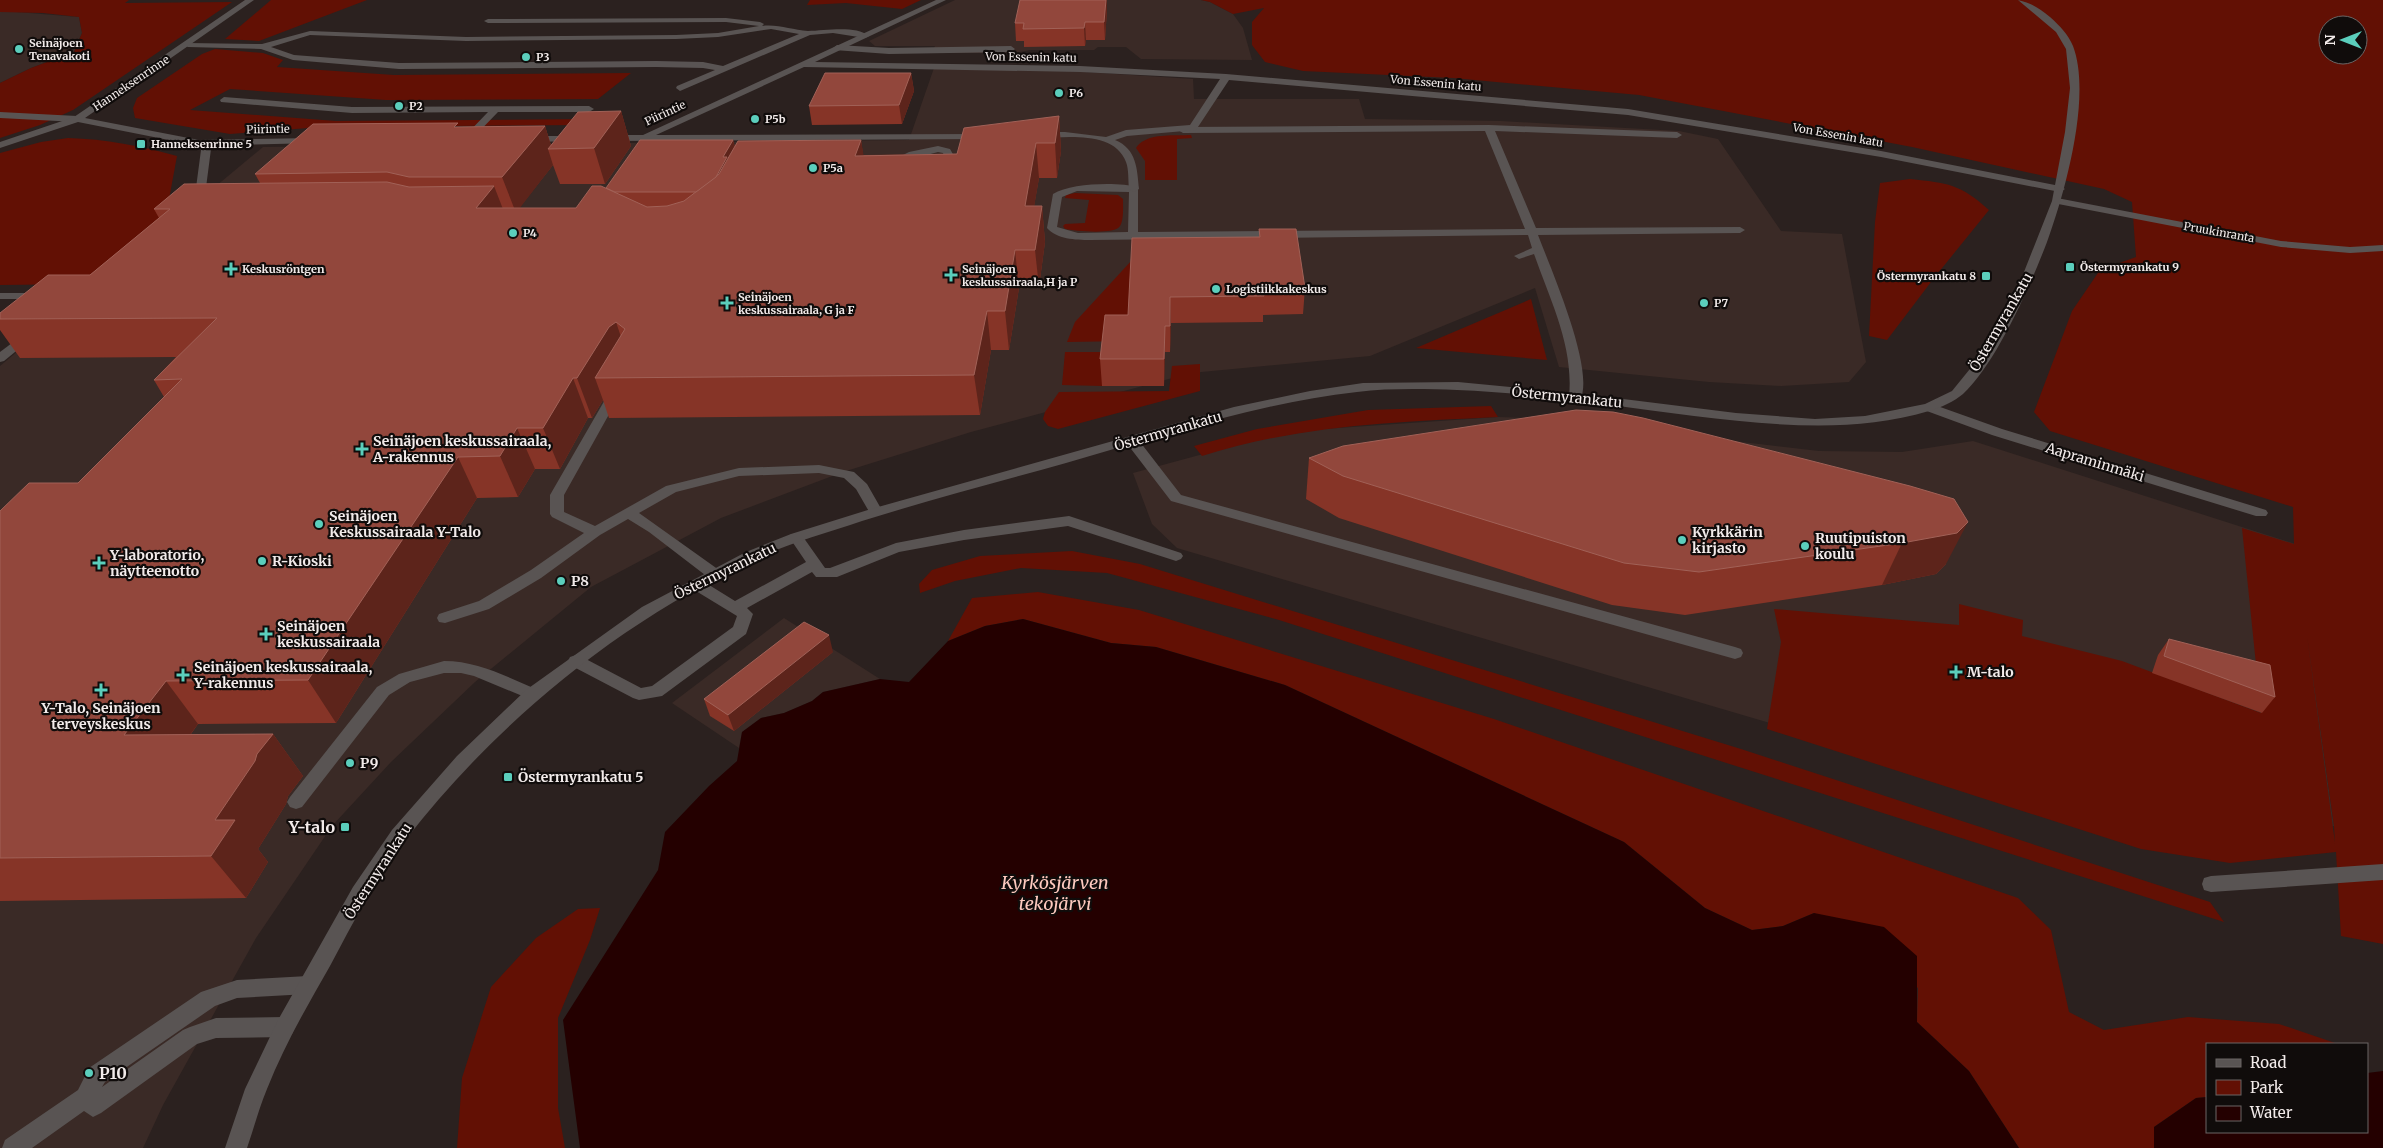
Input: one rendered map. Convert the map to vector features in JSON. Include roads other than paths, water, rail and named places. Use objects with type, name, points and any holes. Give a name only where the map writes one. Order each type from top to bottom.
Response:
[{"type":"street","name":"Hanneksenrinne","points":[[0,145],[78,119],[250,0]]},
{"type":"street","name":"Piirintie","points":[[522,139],[642,138],[942,0]]},
{"type":"street","name":"Östermyrankatu","points":[[236,1148],[256,1088],[285,1027],[360,893],[398,835],[463,761],[532,694],[648,611],[751,555],[796,537],[876,512],[1240,410],[1310,394],[1363,387],[1458,386],[1575,396],[1736,417],[1815,423],[1865,420],[1930,407],[1956,394],[1983,360],[2026,282],[2059,195],[2075,98],[2071,51],[2063,35],[2022,0]]},
{"type":"street","points":[[488,21],[726,20],[757,23],[808,33],[833,31],[865,36]]},
{"type":"street","points":[[262,48],[310,33],[466,39],[676,37],[718,36],[771,27]]},
{"type":"street","points":[[680,88],[808,33]]},
{"type":"street","points":[[188,44],[262,48],[292,57],[399,66],[656,64],[723,69]]},
{"type":"street","points":[[837,48],[888,51],[1011,49]]},
{"type":"street","name":"Von Essenin katu","points":[[803,64],[1008,72],[1226,77],[1628,112],[1861,151],[2059,195]]},
{"type":"street","points":[[1183,130],[1193,128],[1198,123],[1226,77]]},
{"type":"street","points":[[224,100],[352,110],[589,109]]},
{"type":"street","points":[[484,140],[461,140],[496,109]]},
{"type":"street","name":"Piirintie","points":[[0,115],[78,119],[199,143],[321,141]]},
{"type":"street","points":[[1489,128],[1532,232],[1574,351],[1577,375],[1575,396]]},
{"type":"street","points":[[1106,140],[1126,134],[1183,130],[1489,128],[1677,135]]},
{"type":"street","points":[[1030,135],[1086,136],[1106,140],[1124,150],[1131,161],[1134,189],[1132,235]]},
{"type":"street","points":[[938,149],[943,136]]},
{"type":"street","points":[[642,138],[758,141],[993,136]]},
{"type":"street","points":[[199,143],[206,149],[199,208],[202,212]]},
{"type":"street","points":[[938,149],[947,151],[948,156],[944,169],[934,174],[923,176],[911,176],[899,171],[904,158],[912,154],[938,149]]},
{"type":"street","points":[[1134,189],[1077,188],[1065,190],[1057,196],[1052,228],[1058,234],[1072,236],[1740,230]]},
{"type":"street","name":"Pruukinranta","points":[[2059,195],[2281,244],[2350,250],[2383,248]]},
{"type":"street","points":[[1519,256],[1537,250]]},
{"type":"street","points":[[0,296],[56,297]]},
{"type":"street","points":[[0,358],[34,330]]},
{"type":"street","points":[[595,532],[557,514],[557,496],[626,375]]},
{"type":"street","name":"Aapraminmäki","points":[[1930,407],[1997,432],[2261,513]]},
{"type":"street","points":[[1132,441],[1176,498],[1735,653]]},
{"type":"street","points":[[445,618],[484,605],[536,574],[595,532],[671,489],[739,472],[820,469],[849,475],[862,487],[876,512]]},
{"type":"street","points":[[628,513],[654,529],[714,574]]},
{"type":"street","points":[[796,537],[821,573],[832,573],[896,548],[964,535],[1069,521],[1176,556]]},
{"type":"street","points":[[734,608],[815,564]]},
{"type":"street","points":[[576,661],[639,694],[656,692],[740,630],[745,614],[696,584]]},
{"type":"street","points":[[296,802],[383,691],[405,678],[434,669],[461,667],[478,671],[532,694]]},
{"type":"street","points":[[2211,884],[2383,872]]},
{"type":"street","points":[[90,1101],[97,1075],[208,999],[236,989],[308,985]]},
{"type":"street","points":[[13,1148],[190,1037],[216,1028],[285,1027]]},
{"type":"water","name":"Kyrkösjärven tekojärvi","points":[[1023,619],[1111,643],[1156,647],[1285,685],[1624,842],[1705,908],[1752,930],[1783,926],[1814,913],[1884,927],[1917,956],[1917,1022],[1969,1071],[2019,1148],[580,1148],[563,1020],[658,870],[665,832],[709,786],[737,761],[742,732],[761,718],[784,713],[812,701],[823,692],[880,679],[909,682],[948,641],[985,626]]},
{"type":"water","points":[[2383,1071],[2383,1148],[2154,1148],[2154,1127],[2196,1098],[2206,1097],[2206,1133],[2368,1133],[2368,1073]]},
{"type":"place","name":"Seinäjoen Tenavakoti","points":[[19,49]]},
{"type":"place","name":"P3","points":[[526,57]]},
{"type":"place","name":"P6","points":[[1059,93]]},
{"type":"place","name":"P2","points":[[399,106]]},
{"type":"place","name":"P5b","points":[[755,119]]},
{"type":"place","name":"Hanneksenrinne 5","points":[[141,144]]},
{"type":"place","name":"P5a","points":[[813,168]]},
{"type":"place","name":"P4","points":[[513,233]]},
{"type":"place","name":"Östermyrankatu 9","points":[[2070,267]]},
{"type":"place","name":"Keskusröntgen","points":[[231,269]]},
{"type":"place","name":"Seinäjoen keskussairaala,H ja P","points":[[951,275]]},
{"type":"place","name":"Östermyrankatu 8","points":[[1986,276]]},
{"type":"place","name":"Logistiikkakeskus","points":[[1216,289]]},
{"type":"place","name":"Seinäjoen keskussairaala, G ja F","points":[[727,303]]},
{"type":"place","name":"P7","points":[[1704,303]]},
{"type":"place","name":"Seinäjoen keskussairaala, A-rakennus","points":[[362,449]]},
{"type":"place","name":"Seinäjoen Keskussairaala Y-Talo","points":[[319,524]]},
{"type":"place","name":"Kyrkkärin kirjasto","points":[[1682,540]]},
{"type":"place","name":"Ruutipuiston koulu","points":[[1805,546]]},
{"type":"place","name":"R-Kioski","points":[[262,561]]},
{"type":"place","name":"Y-laboratorio, näytteenotto","points":[[99,563]]},
{"type":"place","name":"P8","points":[[561,581]]},
{"type":"place","name":"Seinäjoen keskussairaala","points":[[266,634]]},
{"type":"place","name":"M-talo","points":[[1956,672]]},
{"type":"place","name":"Seinäjoen keskussairaala, Y-rakennus","points":[[183,675]]},
{"type":"place","name":"Y-Talo, Seinäjoen terveyskeskus","points":[[101,690]]},
{"type":"place","name":"P9","points":[[350,763]]},
{"type":"place","name":"Östermyrankatu 5","points":[[508,777]]},
{"type":"place","name":"Y-talo","points":[[345,827]]},
{"type":"place","name":"P10","points":[[89,1073]]}]
